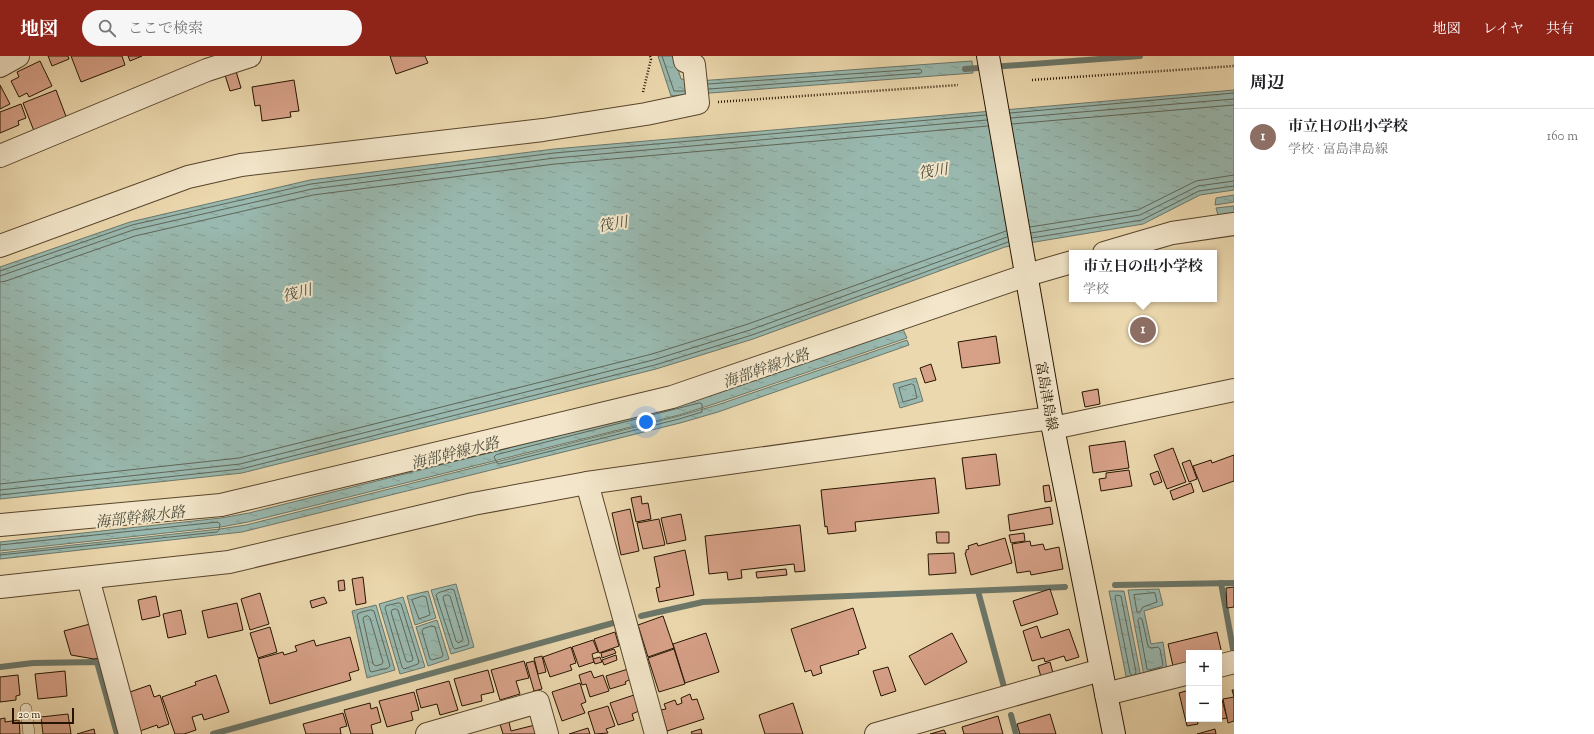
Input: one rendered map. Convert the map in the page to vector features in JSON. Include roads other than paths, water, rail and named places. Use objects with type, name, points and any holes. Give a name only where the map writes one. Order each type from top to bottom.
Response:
[{"type":"street","points":[[0,66],[18,56]]},
{"type":"street","points":[[0,156],[207,70],[250,56]]},
{"type":"street","name":"富島津島線","points":[[988,56],[1052,423],[1114,734]]},
{"type":"street","points":[[0,246],[188,176],[241,165],[543,130],[638,115],[698,99],[689,65]]},
{"type":"street","points":[[1114,250],[1172,233],[1234,224]]},
{"type":"street","points":[[0,526],[221,505],[664,398],[712,384],[1027,275],[1069,263]]},
{"type":"street","points":[[0,587],[229,562],[473,504],[587,483],[1052,423],[1234,390]]},
{"type":"street","points":[[587,483],[656,734]]},
{"type":"street","points":[[88,578],[130,734]]},
{"type":"street","points":[[1222,665],[1234,662]]},
{"type":"street","points":[[876,734],[1101,670]]},
{"type":"street","points":[[1106,694],[1186,674]]},
{"type":"street","points":[[427,734],[538,702],[547,734]]},
{"type":"lane","points":[[26,709],[29,734]]},
{"type":"water","points":[[658,56],[674,56],[681,79],[698,81],[972,61],[973,73],[671,96]]},
{"type":"water","name":"筏川","points":[[1234,90],[1234,190],[1200,195],[1143,224],[1005,247],[753,339],[656,369],[242,473],[0,499],[0,267],[130,222],[310,180],[554,149]]},
{"type":"water","points":[[1234,195],[1234,202],[1215,205],[1216,198]]},
{"type":"water","points":[[1234,206],[1234,213],[1218,215],[1216,208]]},
{"type":"water","points":[[903,329],[907,338],[679,415],[248,522],[221,527],[0,551],[0,542],[221,518],[249,513],[676,406]]},
{"type":"water","points":[[907,340],[909,345],[718,412],[680,423],[242,532],[0,559],[0,553],[246,525],[679,416],[717,405]]},
{"type":"water","points":[[916,378],[923,401],[900,408],[893,384]]},
{"type":"water","points":[[456,584],[474,647],[451,654],[431,590]]},
{"type":"water","points":[[1159,589],[1163,605],[1144,611],[1151,644],[1163,642],[1167,670],[1144,676],[1128,590]]},
{"type":"water","points":[[428,591],[436,618],[415,625],[407,596]]},
{"type":"water","points":[[1109,591],[1124,591],[1141,677],[1127,681]]},
{"type":"water","points":[[403,597],[425,667],[400,674],[379,604]]},
{"type":"water","points":[[376,605],[395,670],[367,678],[352,611]]},
{"type":"water","points":[[437,620],[449,659],[428,666],[416,627]]},
{"type":"waterway","points":[[965,69],[1140,56]]},
{"type":"waterway","points":[[1221,583],[1233,649]]},
{"type":"waterway","points":[[1115,585],[1234,583]]},
{"type":"waterway","points":[[641,616],[703,602],[1065,587]]},
{"type":"waterway","points":[[978,591],[1004,687]]},
{"type":"waterway","points":[[213,734],[613,623]]},
{"type":"waterway","points":[[0,667],[33,663],[97,662],[117,734]]},
{"type":"waterway","points":[[1011,715],[1016,734]]},
{"type":"place","name":"市立日の出小学校","points":[[1143,330]]},
{"type":"water label","name":"海部幹線水路","points":[[766,368]]},
{"type":"water label","name":"海部幹線水路","points":[[455,453]]},
{"type":"water label","name":"海部幹線水路","points":[[140,517]]}]
